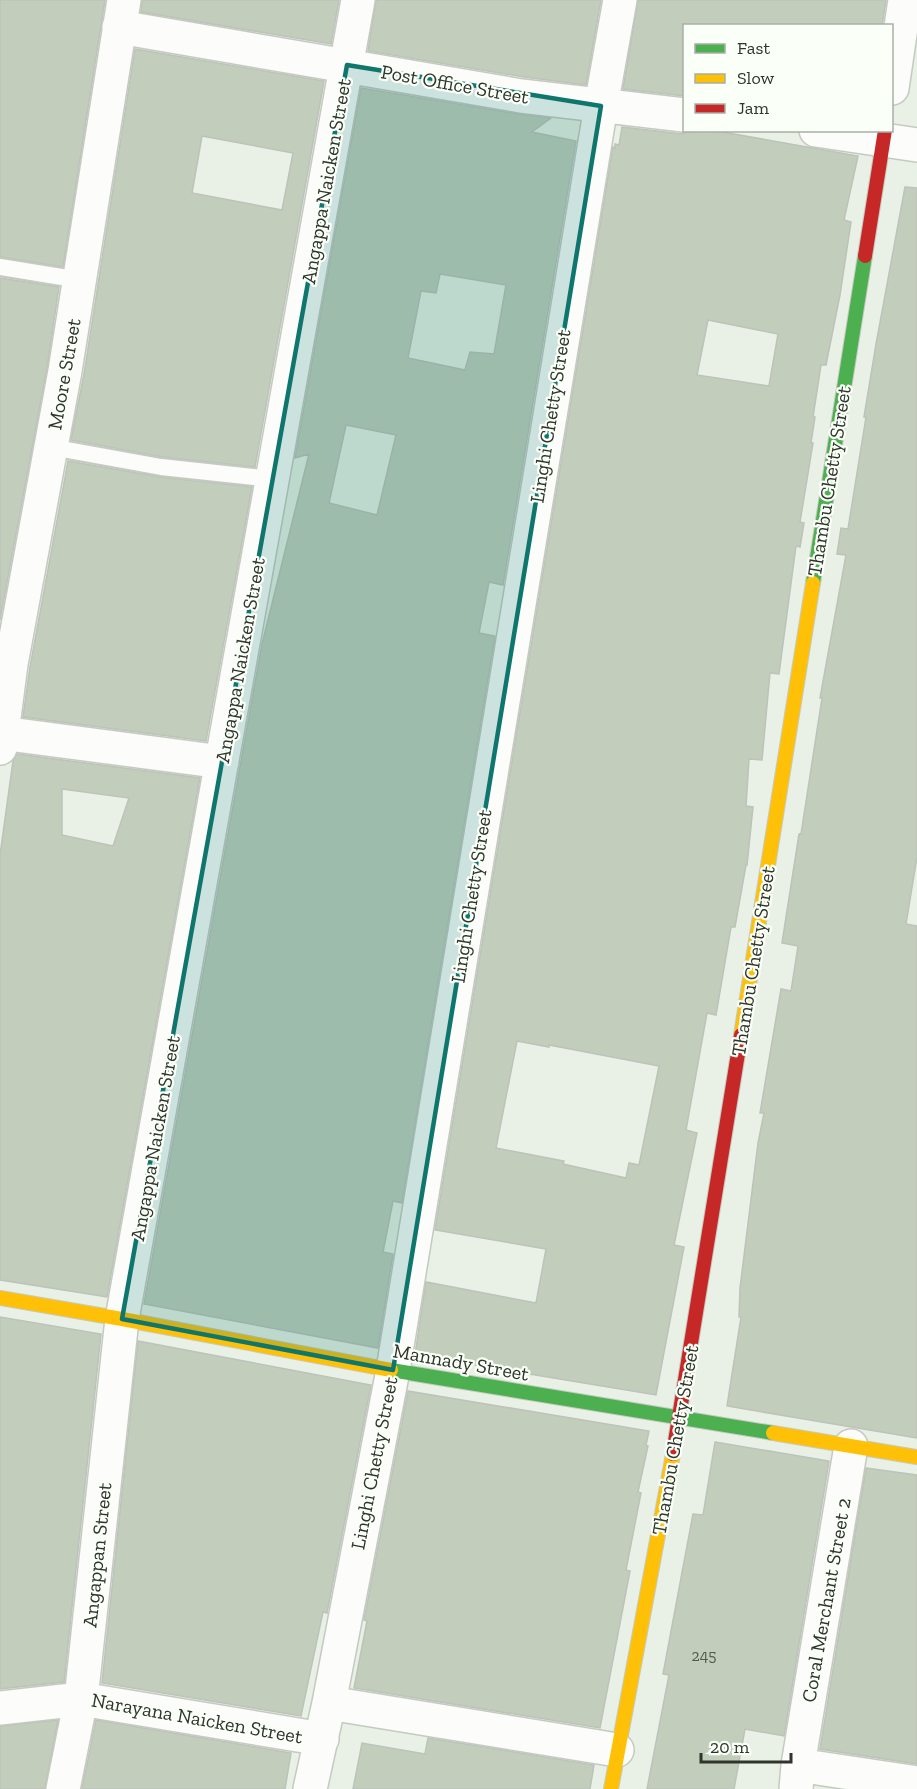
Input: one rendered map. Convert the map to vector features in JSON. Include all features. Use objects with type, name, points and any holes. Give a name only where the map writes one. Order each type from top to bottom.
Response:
[{"type":"street","name":"Angappa Naicken Street","points":[[122,1319],[358,0]]},
{"type":"street","name":"Linghi Chetty Street","points":[[310,1789],[322,1739],[393,1370],[620,0]]},
{"type":"street","points":[[893,75],[905,0]]},
{"type":"street","name":"Post Office Street","points":[[122,13],[347,65],[521,96],[683,115]]},
{"type":"street","name":"Moore Street","points":[[1,741],[11,664],[80,280],[122,13]]},
{"type":"street","points":[[839,132],[884,136],[917,145]]},
{"type":"street","name":"Thambu Chetty Street","points":[[611,1789],[680,1419],[884,136]]},
{"type":"street","points":[[1,741],[222,762]]},
{"type":"street","name":"Mannady Street","points":[[0,1298],[393,1370],[917,1457]]},
{"type":"street","name":"Angappan Street","points":[[63,1789],[81,1698],[122,1319]]},
{"type":"street","name":"Coral Merchant Street 2","points":[[797,1777],[851,1446]]},
{"type":"street","name":"Narayana Naicken Street","points":[[0,1708],[81,1698],[322,1739]]},
{"type":"street","points":[[329,1703],[617,1750]]},
{"type":"street","points":[[797,1777],[917,1783]]},
{"type":"lane","points":[[0,267],[80,280]]},
{"type":"lane","points":[[51,447],[161,467],[272,479]]},
{"type":"highlighted area","points":[[347,65],[601,106],[393,1370],[122,1319]]},
{"type":"building","points":[[0,0],[105,0],[63,267],[0,257]]},
{"type":"building","points":[[142,0],[339,0],[331,44],[141,12]]},
{"type":"building","points":[[376,0],[601,0],[586,85],[368,51]]},
{"type":"building","points":[[638,0],[886,0],[882,24],[683,24],[683,96],[623,89]]},
{"type":"building","points":[[135,49],[324,81],[255,467],[163,457],[71,440],[84,374]],"holes":[[[202,136],[293,153],[282,210],[192,193]]]},
{"type":"building","points":[[361,88],[551,118],[532,132],[576,141],[503,585],[489,582],[479,633],[495,636],[402,1203],[393,1201],[383,1252],[393,1254],[378,1348],[144,1304],[262,644],[309,454],[295,458]],"holes":[[[440,274],[506,285],[494,354],[470,352],[465,370],[408,358],[421,291],[436,293]],[[346,425],[396,435],[377,515],[329,503]]]},
{"type":"building","points":[[622,127],[682,134],[722,132],[858,156],[844,220],[851,222],[840,295],[826,365],[821,365],[813,417],[815,417],[811,443],[813,443],[800,522],[804,523],[800,547],[796,546],[779,674],[770,673],[762,760],[749,759],[746,806],[753,807],[747,865],[735,927],[731,927],[716,1015],[707,1013],[686,1130],[697,1133],[674,1245],[684,1247],[656,1395],[415,1355],[426,1282],[536,1303],[546,1249],[435,1230],[615,144],[619,145]],"holes":[[[708,320],[778,334],[769,386],[697,375]],[[517,1041],[549,1047],[549,1045],[659,1066],[639,1165],[629,1163],[626,1178],[563,1164],[564,1161],[496,1148]]]},
{"type":"building","points":[[905,187],[917,188],[917,857],[906,924],[917,926],[917,1438],[727,1406],[741,1317],[739,1317],[740,1288],[758,1143],[764,1113],[760,1113],[781,989],[791,991],[798,946],[782,943],[799,834],[801,834],[822,698],[820,698],[846,555],[837,554],[841,528],[848,529],[876,344]]},
{"type":"building","points":[[0,278],[59,287],[47,368],[0,620]]},
{"type":"building","points":[[68,461],[160,477],[252,487],[206,741],[23,717]]},
{"type":"building","points":[[17,754],[200,778],[107,1297],[0,1280],[0,855],[13,761]],"holes":[[[62,789],[129,798],[113,846],[62,835]]]},
{"type":"building","points":[[0,1317],[101,1334],[64,1682],[0,1689]]},
{"type":"building","points":[[138,1341],[371,1385],[327,1613],[323,1612],[301,1716],[102,1683]]},
{"type":"building","points":[[408,1391],[649,1431],[638,1492],[641,1493],[626,1570],[630,1571],[600,1728],[354,1688],[367,1621],[364,1620]]},
{"type":"building","points":[[715,1442],[829,1461],[784,1736],[745,1729],[734,1789],[647,1789],[669,1675],[663,1674],[693,1514],[703,1515]]},
{"type":"building","points":[[866,1468],[917,1475],[917,1764],[820,1749]]},
{"type":"building","points":[[58,1720],[45,1789],[0,1789],[0,1726]]},
{"type":"building","points":[[96,1720],[291,1753],[285,1789],[82,1789]]},
{"type":"building","points":[[428,1738],[594,1765],[590,1789],[353,1789],[362,1743],[425,1754]]},
{"type":"traffic: fast","points":[[813,583],[865,256]]},
{"type":"traffic: fast","points":[[391,1370],[773,1433]]},
{"type":"traffic: slow","points":[[741,1035],[813,583]]},
{"type":"traffic: slow","points":[[0,1298],[391,1370]]},
{"type":"traffic: slow","points":[[773,1433],[917,1457]]},
{"type":"traffic: slow","points":[[611,1789],[673,1454]]},
{"type":"traffic: jam","points":[[865,256],[885,132]]},
{"type":"traffic: jam","points":[[673,1454],[741,1035]]}]
